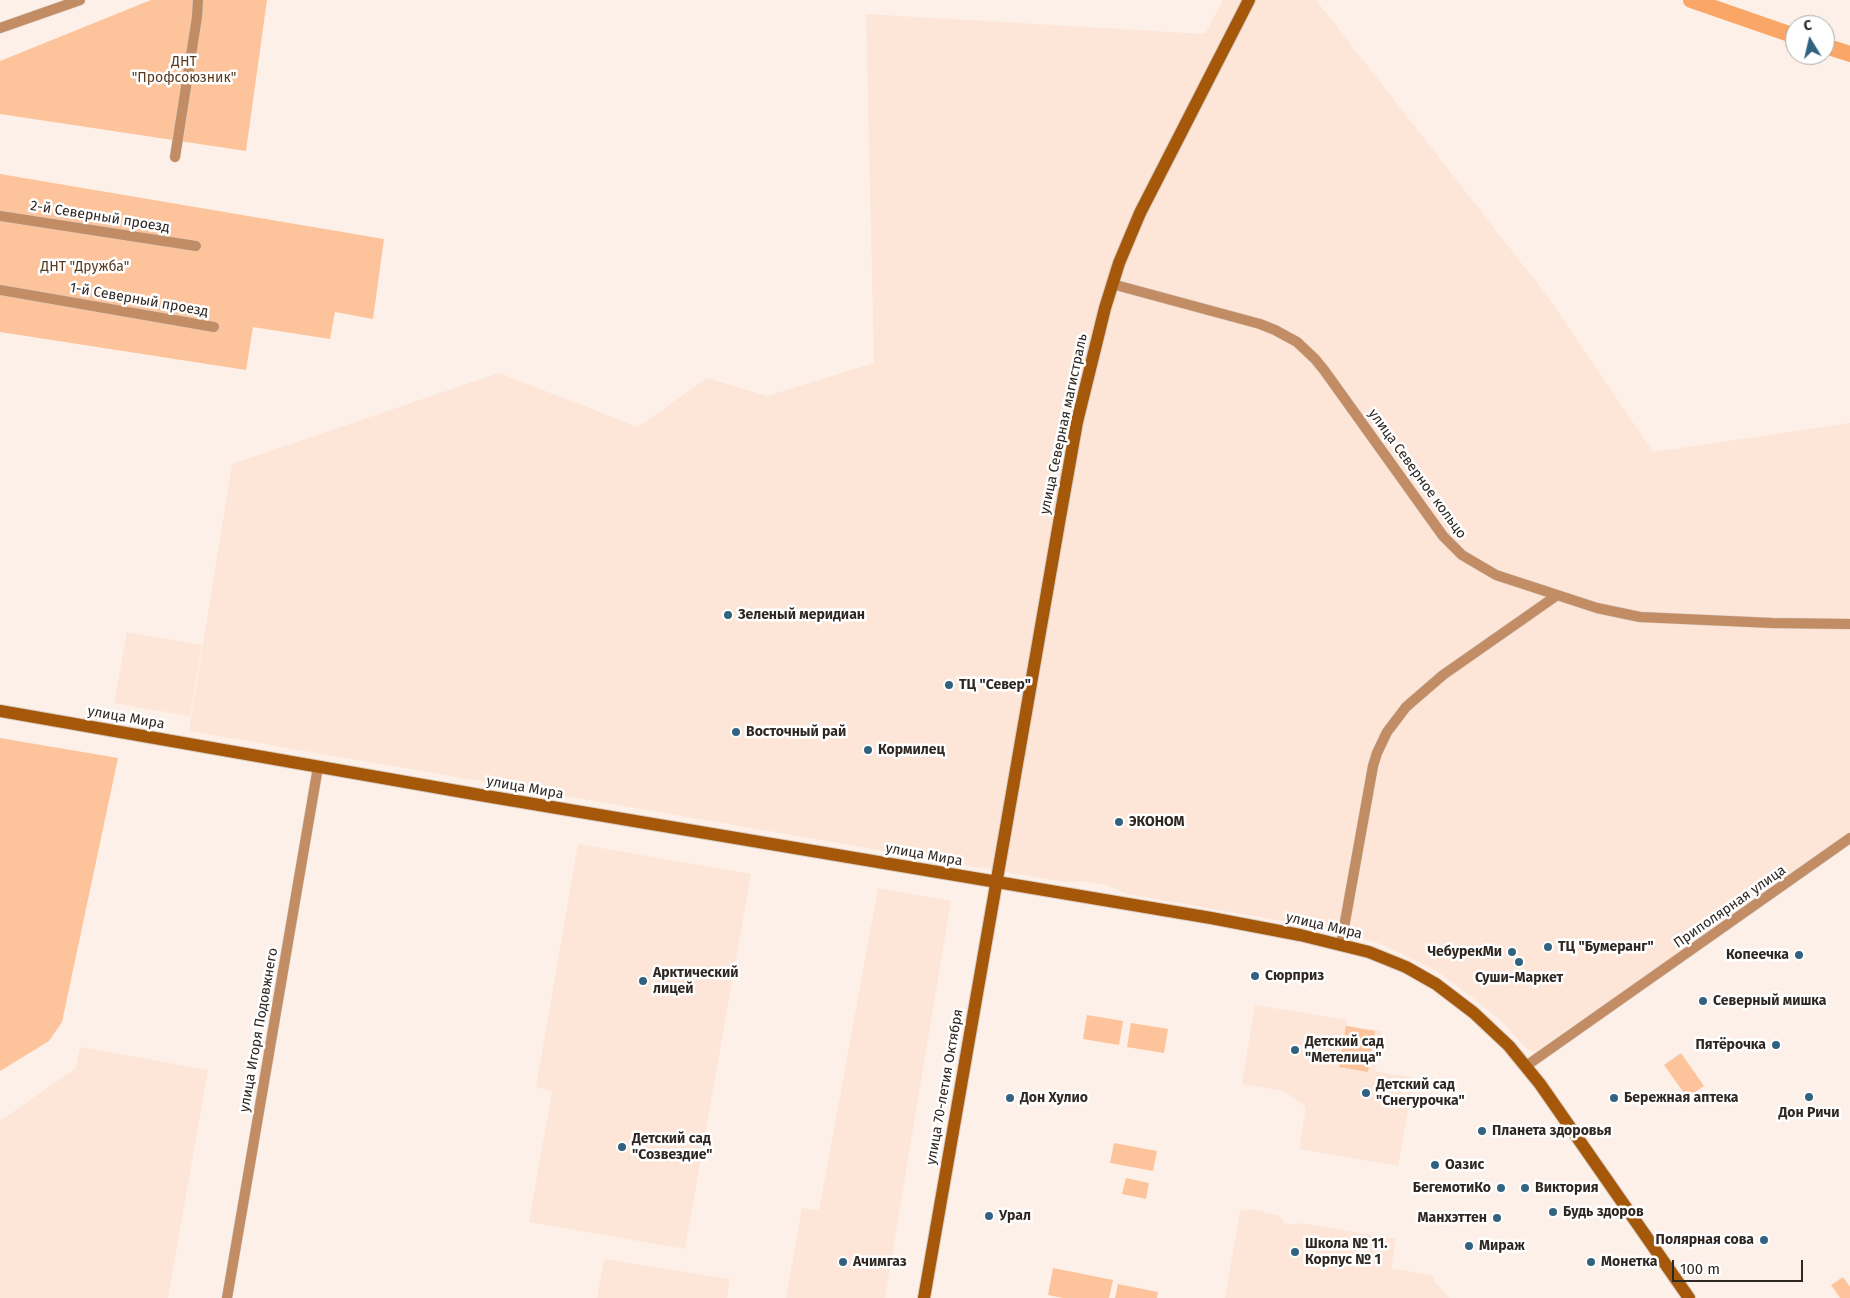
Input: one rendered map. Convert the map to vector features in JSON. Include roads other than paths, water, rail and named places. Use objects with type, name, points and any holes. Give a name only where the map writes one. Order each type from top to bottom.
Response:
[{"type":"street","points":[[0,28],[80,0]]},
{"type":"street","points":[[175,157],[198,0]]},
{"type":"street","name":"улица Северная магистраль","points":[[996,882],[1077,422],[1112,284],[1126,243],[1140,213],[1250,0]]},
{"type":"street","name":"2-й Северный проезд","points":[[0,216],[196,246]]},
{"type":"street","name":"улица Северное кольцо","points":[[1112,284],[1260,324],[1280,332],[1297,342],[1324,370],[1452,547],[1474,563],[1496,575],[1597,608],[1640,617],[1850,624]]},
{"type":"street","name":"1-й Северный проезд","points":[[0,290],[214,327]]},
{"type":"street","points":[[1341,944],[1373,766],[1376,753],[1387,732],[1406,707],[1443,675],[1556,596]]},
{"type":"street","name":"улица Мира","points":[[0,711],[318,767],[1211,918],[1341,944],[1389,960],[1436,984],[1463,1003],[1486,1023],[1526,1066],[1689,1298]]},
{"type":"street","name":"улица Игоря Подовжнего","points":[[227,1298],[318,767]]},
{"type":"street","name":"Приполярная улица","points":[[1526,1066],[1850,838]]},
{"type":"street","name":"улица 70-летия Октября","points":[[924,1298],[996,882]]},
{"type":"waterway","points":[[1691,0],[1785,33]]},
{"type":"waterway","points":[[1835,49],[1850,54]]},
{"type":"place","name":"Зеленый меридиан","points":[[728,615]]},
{"type":"place","name":"ТЦ \"Север\"","points":[[949,685]]},
{"type":"place","name":"Восточный рай","points":[[736,732]]},
{"type":"place","name":"Кормилец","points":[[868,750]]},
{"type":"place","name":"ЭКОНОМ","points":[[1119,822]]},
{"type":"place","name":"ТЦ \"Бумеранг\"","points":[[1548,947]]},
{"type":"place","name":"ЧебурекМи","points":[[1512,952]]},
{"type":"place","name":"Копеечка","points":[[1799,955]]},
{"type":"place","name":"Суши-Маркет","points":[[1519,962]]},
{"type":"place","name":"Сюрприз","points":[[1255,976]]},
{"type":"place","name":"Арктический лицей","points":[[643,981]]},
{"type":"place","name":"Северный мишка","points":[[1703,1001]]},
{"type":"place","name":"Пятёрочка","points":[[1776,1045]]},
{"type":"place","name":"Детский сад \"Метелица\"","points":[[1295,1050]]},
{"type":"place","name":"Детский сад \"Снегурочка\"","points":[[1366,1093]]},
{"type":"place","name":"Дон Ричи","points":[[1809,1097]]},
{"type":"place","name":"Дон Хулио","points":[[1010,1098]]},
{"type":"place","name":"Бережная аптека","points":[[1614,1098]]},
{"type":"place","name":"Планета здоровья","points":[[1482,1131]]},
{"type":"place","name":"Детский сад \"Созвездие\"","points":[[622,1147]]},
{"type":"place","name":"Оазис","points":[[1435,1165]]},
{"type":"place","name":"БегемотиКо","points":[[1501,1188]]},
{"type":"place","name":"Виктория","points":[[1525,1188]]},
{"type":"place","name":"Будь здоров","points":[[1553,1212]]},
{"type":"place","name":"Урал","points":[[989,1216]]},
{"type":"place","name":"Манхэттен","points":[[1497,1218]]},
{"type":"place","name":"Полярная сова","points":[[1764,1240]]},
{"type":"place","name":"Мираж","points":[[1469,1246]]},
{"type":"place","name":"Школа № 11. Корпус № 1","points":[[1295,1252]]},
{"type":"place","name":"Ачимгаз","points":[[843,1262]]},
{"type":"place","name":"Монетка","points":[[1591,1262]]},
{"type":"park label","name":"ДНТ \"Профсоюзник\"","points":[[184,70]]},
{"type":"park label","name":"ДНТ \"Дружба\"","points":[[85,267]]}]
